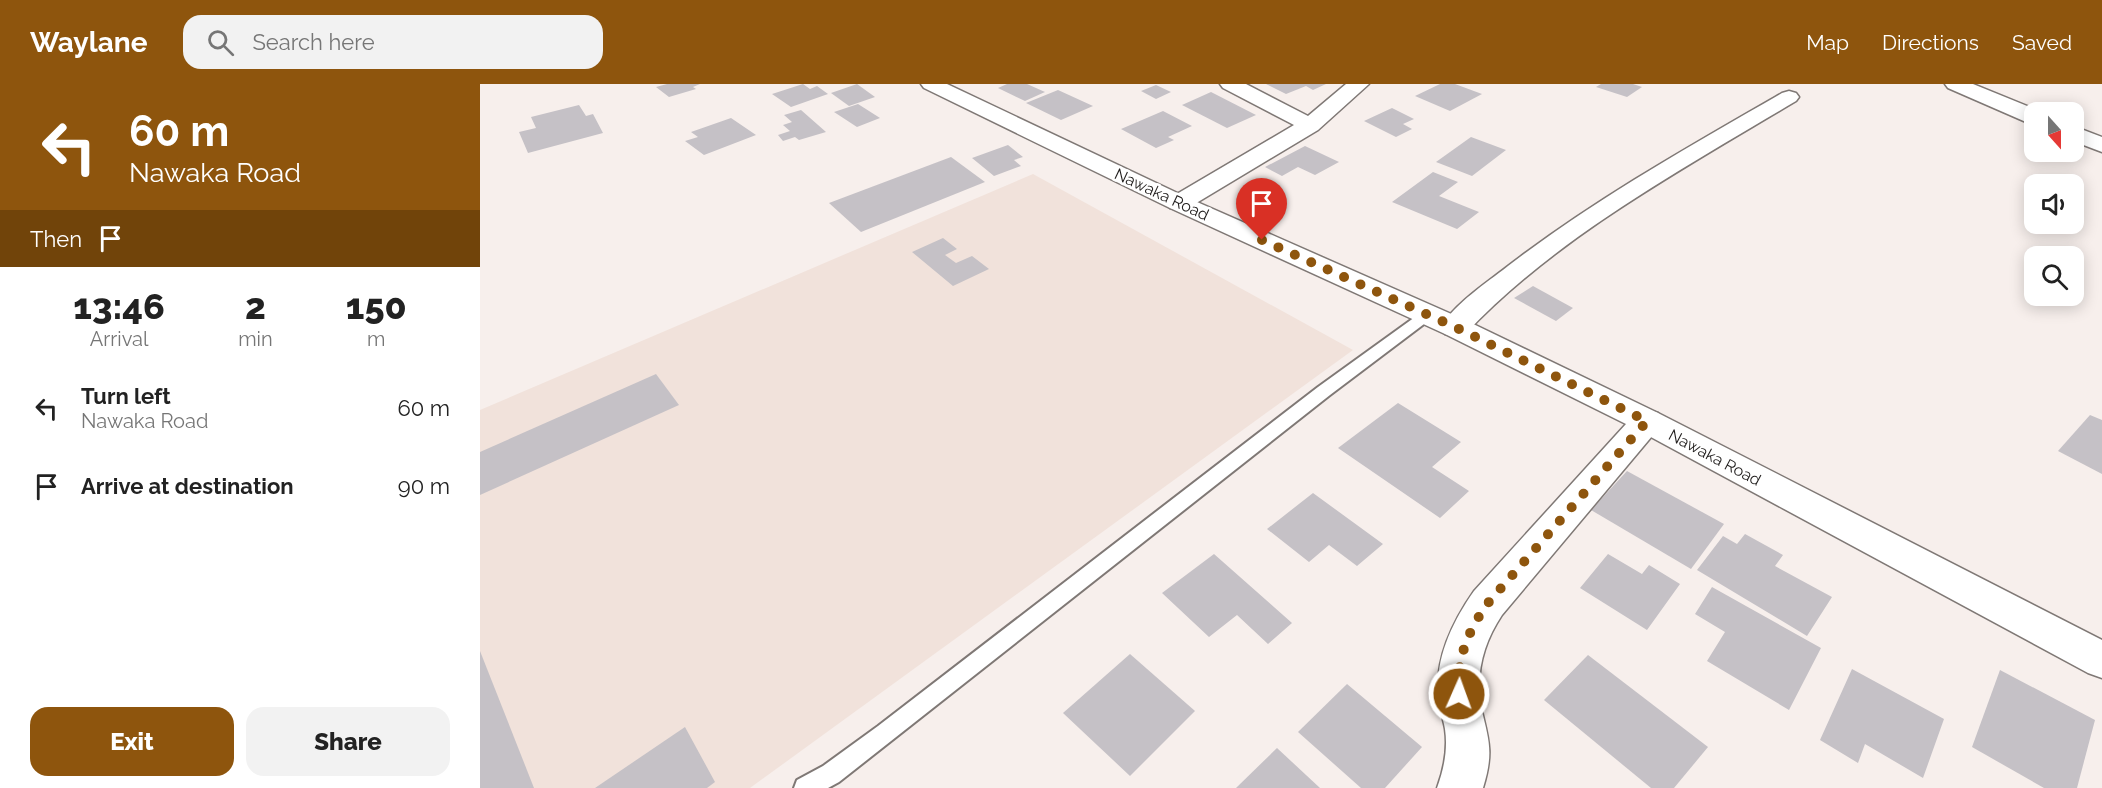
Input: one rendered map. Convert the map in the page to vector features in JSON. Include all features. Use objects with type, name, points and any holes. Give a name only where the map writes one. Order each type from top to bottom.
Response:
[{"type":"street","name":"Nawaka Road","points":[[930,84],[1179,203],[1455,327],[1647,421],[2102,660]]},
{"type":"street","points":[[1230,84],[1310,125]]},
{"type":"street","points":[[1179,203],[1310,125],[1359,84]]},
{"type":"street","points":[[1955,84],[2024,113]]},
{"type":"street","points":[[1455,327],[1477,303],[1575,227],[1635,187],[1789,97]]},
{"type":"street","points":[[2084,138],[2102,145]]},
{"type":"street","points":[[1460,788],[1467,759],[1467,733],[1460,707],[1458,682],[1462,652],[1472,625],[1488,603],[1647,421]]},
{"type":"lane","points":[[805,788],[831,774],[886,733],[1324,392],[1427,315]]},
{"type":"shaded area","points":[[1033,174],[1353,350],[750,788],[480,788],[480,410]]},
{"type":"building","points":[[667,84],[700,84],[693,87],[696,89],[669,97],[656,87]]},
{"type":"building","points":[[803,84],[810,89],[817,86],[828,94],[791,107],[772,94]]},
{"type":"building","points":[[857,84],[875,97],[849,106],[831,93]]},
{"type":"building","points":[[1007,84],[1027,84],[1045,92],[1025,101],[998,88]]},
{"type":"building","points":[[1266,84],[1326,84],[1313,90],[1306,86],[1286,94]]},
{"type":"building","points":[[1440,84],[1455,84],[1482,94],[1450,111],[1415,96]]},
{"type":"building","points":[[1601,84],[1633,84],[1642,87],[1627,97],[1596,87]]},
{"type":"building","points":[[1156,85],[1171,92],[1156,99],[1141,91]]},
{"type":"building","points":[[1058,90],[1093,106],[1061,120],[1026,103]]},
{"type":"building","points":[[1211,92],[1256,115],[1227,128],[1182,105]]},
{"type":"building","points":[[858,104],[880,118],[857,127],[834,112]]},
{"type":"building","points":[[579,105],[586,116],[593,114],[603,133],[528,153],[519,132],[536,128],[531,117]]},
{"type":"building","points":[[1392,108],[1414,119],[1403,124],[1412,129],[1396,137],[1364,121]]},
{"type":"building","points":[[801,110],[826,132],[799,140],[795,137],[783,141],[778,135],[790,131],[783,125],[792,122],[784,115]]},
{"type":"building","points":[[1163,111],[1192,126],[1168,137],[1174,140],[1156,148],[1121,129]]},
{"type":"building","points":[[731,118],[756,135],[704,155],[685,141],[698,137],[691,132]]},
{"type":"building","points":[[1471,137],[1506,150],[1472,176],[1436,162]]},
{"type":"building","points":[[1008,145],[1023,157],[1014,160],[1021,166],[994,176],[972,158]]},
{"type":"building","points":[[1305,146],[1339,162],[1315,175],[1298,167],[1282,176],[1265,167]]},
{"type":"building","points":[[951,157],[985,182],[861,232],[829,203]]},
{"type":"building","points":[[1433,172],[1458,182],[1439,196],[1479,212],[1457,229],[1392,202]]},
{"type":"building","points":[[943,238],[957,249],[945,255],[956,263],[972,256],[989,269],[953,286],[912,252]]},
{"type":"building","points":[[1533,286],[1573,308],[1556,321],[1514,298]]},
{"type":"building","points":[[656,374],[679,405],[480,495],[480,452]]},
{"type":"building","points":[[1398,403],[1461,442],[1432,467],[1469,491],[1440,518],[1338,448]]},
{"type":"building","points":[[2090,415],[2102,420],[2102,474],[2058,451]]},
{"type":"building","points":[[1627,471],[1724,524],[1691,569],[1591,510]]},
{"type":"building","points":[[1313,493],[1383,544],[1357,566],[1329,545],[1309,562],[1267,529]]},
{"type":"building","points":[[1745,534],[1783,555],[1775,566],[1832,597],[1807,636],[1697,570],[1723,536],[1737,544]]},
{"type":"building","points":[[1214,554],[1292,623],[1268,644],[1237,615],[1209,637],[1162,593]]},
{"type":"building","points":[[1608,554],[1642,574],[1649,565],[1680,584],[1647,630],[1580,588]]},
{"type":"building","points":[[1712,587],[1821,648],[1789,710],[1707,661],[1725,632],[1695,614]]},
{"type":"building","points":[[480,651],[534,788],[480,788]]},
{"type":"building","points":[[1130,654],[1195,711],[1130,776],[1063,713]]},
{"type":"building","points":[[1588,655],[1708,747],[1674,788],[1651,788],[1544,700]]},
{"type":"building","points":[[1852,669],[1944,719],[1923,778],[1865,744],[1858,763],[1820,740]]},
{"type":"building","points":[[2000,670],[2095,720],[2077,788],[2044,788],[1972,747]]},
{"type":"building","points":[[1347,684],[1422,747],[1385,788],[1361,788],[1298,732]]},
{"type":"building","points":[[685,727],[715,782],[707,788],[595,788]]},
{"type":"building","points":[[1277,748],[1320,788],[1236,788]]},
{"type":"route","points":[[1262,240],[1455,327],[1647,421],[1488,603],[1472,625],[1462,652],[1458,682],[1459,694]]}]
